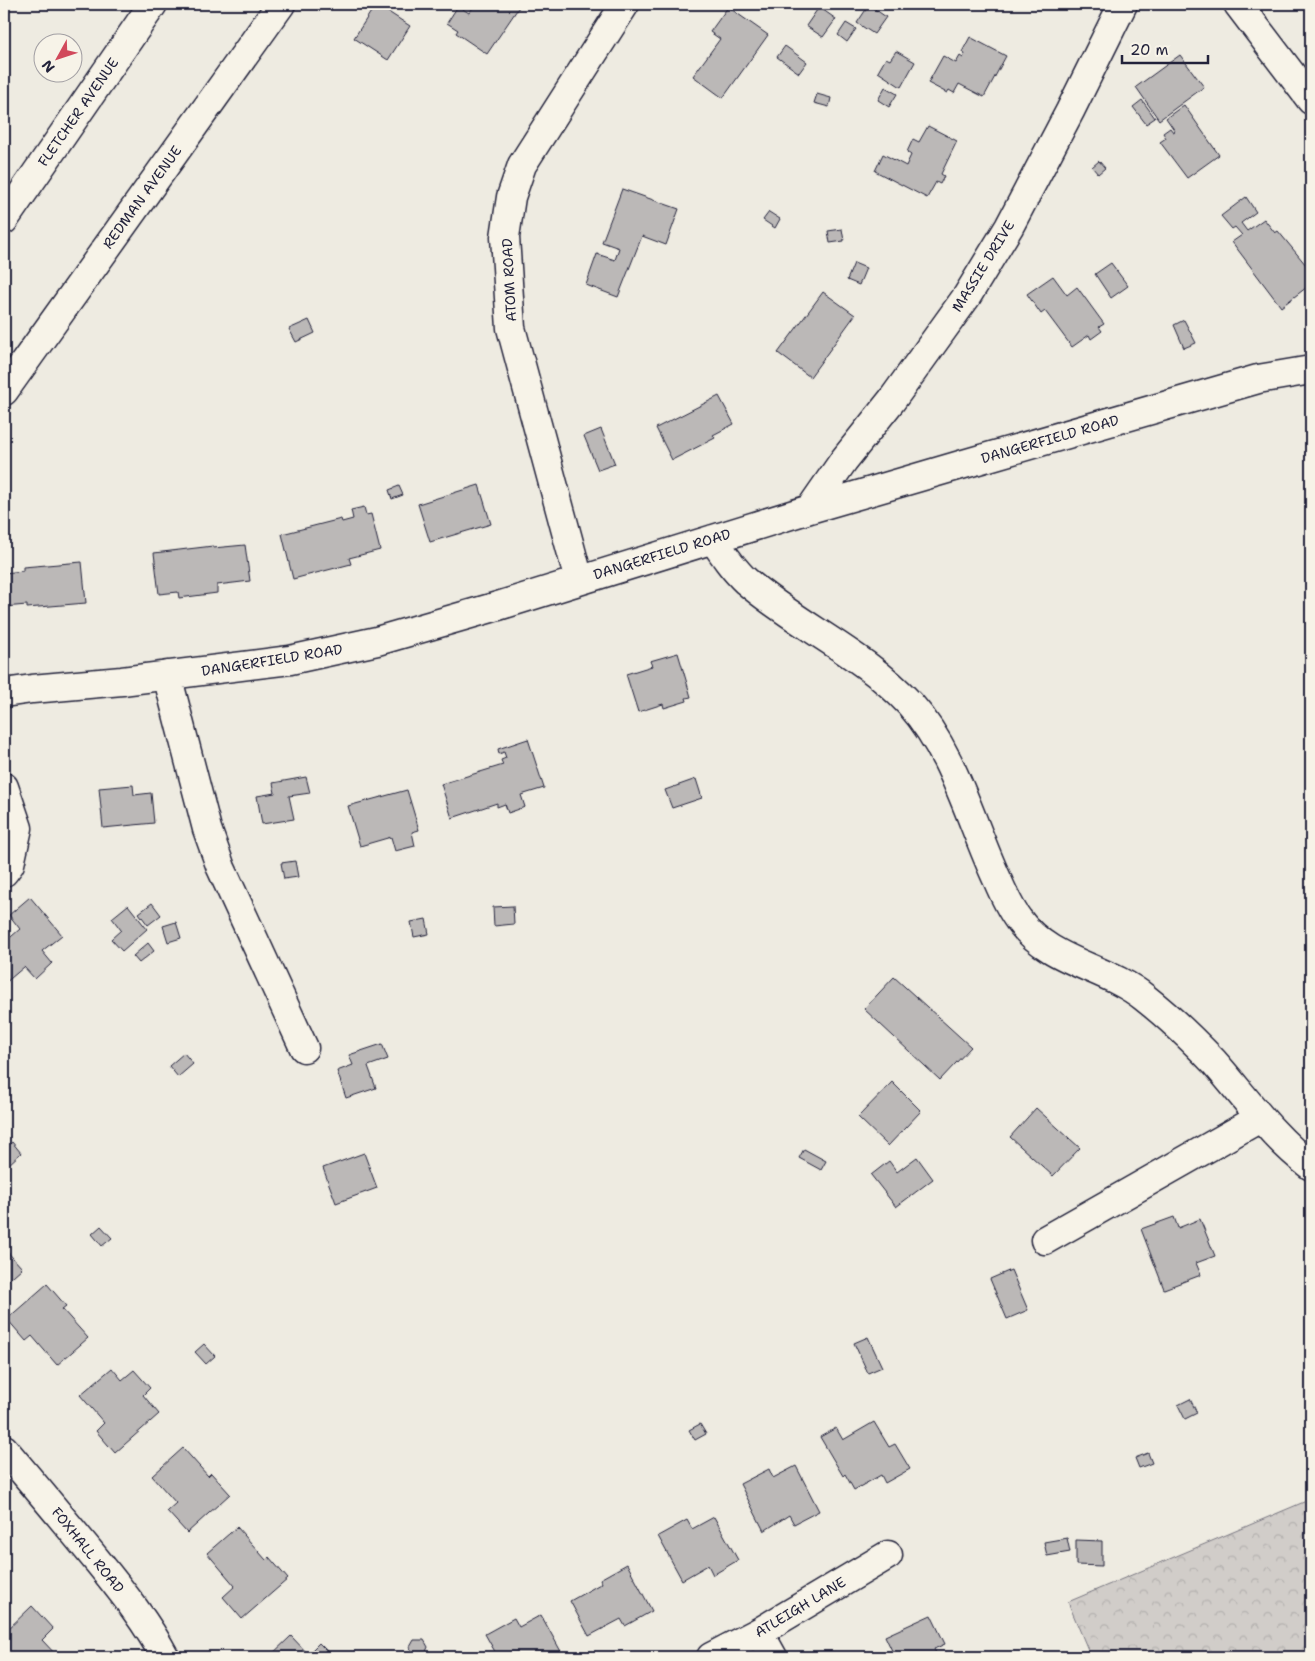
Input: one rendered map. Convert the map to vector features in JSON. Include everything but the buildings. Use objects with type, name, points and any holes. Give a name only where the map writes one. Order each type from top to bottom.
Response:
[{"type":"street","name":"FLETCHER AVENUE","points":[[4,220],[153,4]]},
{"type":"street","name":"REDMAN AVENUE","points":[[4,391],[280,4]]},
{"type":"street","name":"ATOM ROAD","points":[[579,580],[511,328],[505,237],[511,198],[522,165],[625,4]]},
{"type":"street","name":"MASSIE DRIVE","points":[[810,509],[844,460],[892,400],[971,288],[1009,227],[1070,111],[1123,4]]},
{"type":"street","points":[[1238,4],[1311,100]]},
{"type":"street","name":"DANGERFIELD ROAD","points":[[4,693],[290,660],[358,645],[498,606],[810,509],[1258,378],[1311,370]]},
{"type":"street","points":[[713,539],[745,580],[806,626],[882,677],[911,705],[936,738],[1003,894],[1017,918],[1030,935],[1048,949],[1123,984],[1144,997],[1214,1062],[1279,1139],[1311,1166]]},
{"type":"street","points":[[167,675],[207,829],[221,868],[304,1048]]},
{"type":"street","points":[[4,788],[18,828],[10,864],[4,872]]},
{"type":"street","points":[[1045,1240],[1260,1118]]},
{"type":"street","name":"FOXHALL ROAD","points":[[4,1449],[127,1598],[151,1631],[165,1657]]},
{"type":"street","name":"ATLEIGH LANE","points":[[711,1657],[759,1632],[888,1555]]},
{"type":"street","points":[[759,1632],[773,1657]]},
{"type":"green space","points":[[1311,1499],[1311,1657],[1091,1657],[1068,1602]]}]
